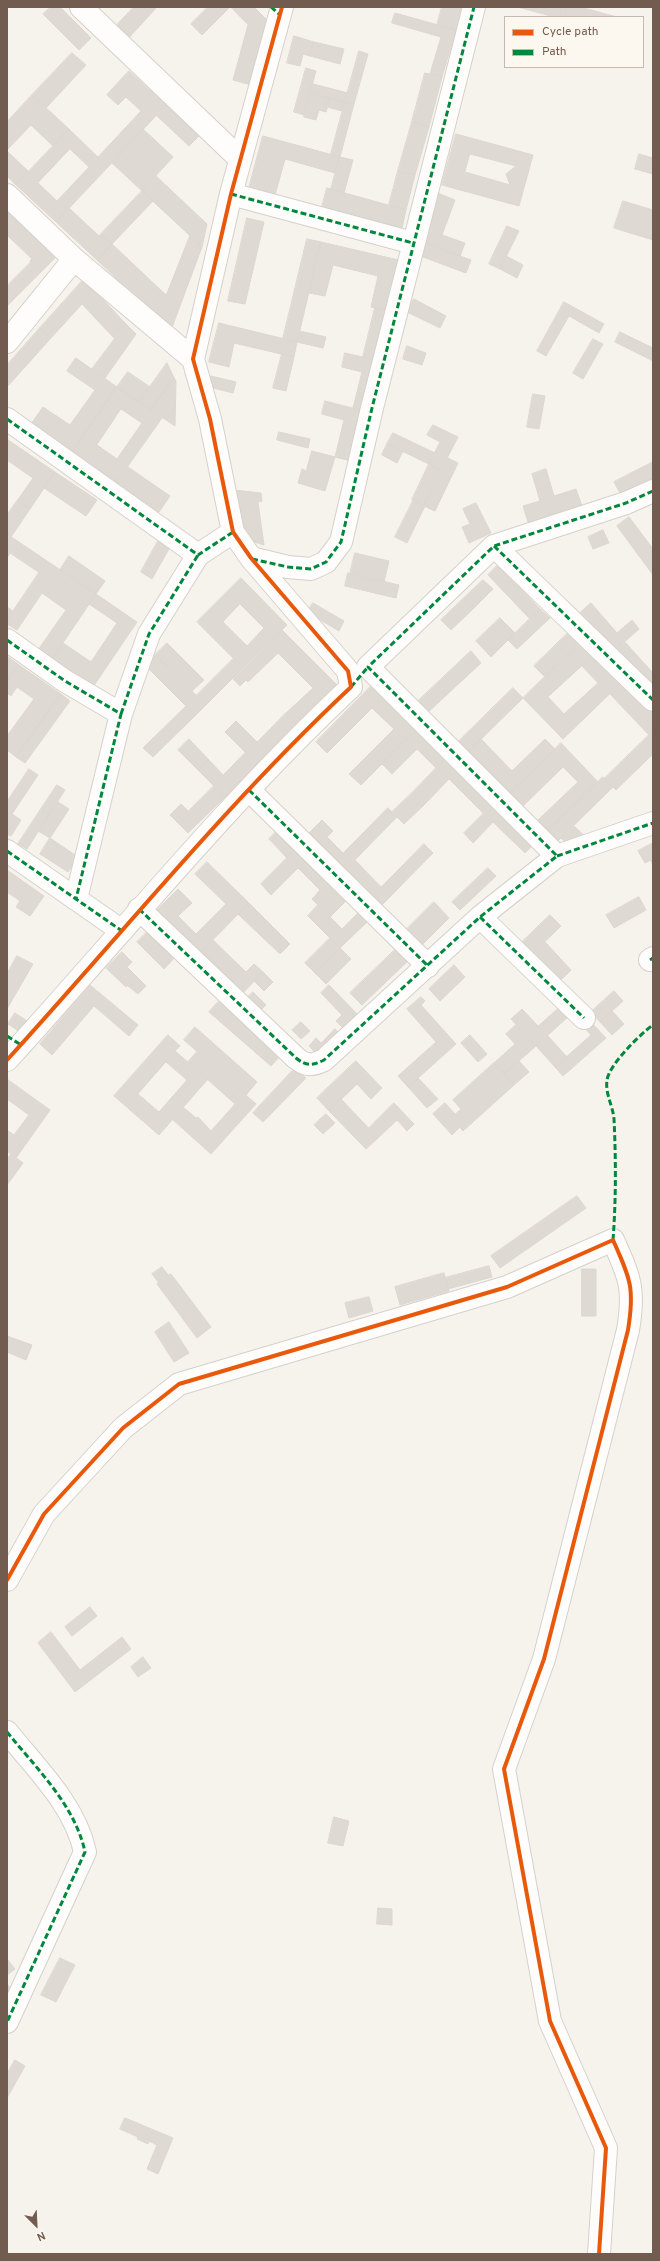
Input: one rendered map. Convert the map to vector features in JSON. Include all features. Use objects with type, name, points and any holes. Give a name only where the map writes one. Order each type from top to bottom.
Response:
[{"type":"street","points":[[81,7],[240,159]]},
{"type":"street","points":[[250,558],[288,567],[311,569],[326,562],[341,542],[413,243],[474,7]]},
{"type":"street","points":[[278,10],[231,194],[193,359],[210,419],[233,532],[250,558],[348,671],[351,688]]},
{"type":"street","points":[[231,194],[413,243]]},
{"type":"street","points":[[7,195],[74,259],[193,359]]},
{"type":"street","points":[[7,342],[74,259]]},
{"type":"street","points":[[7,419],[198,555]]},
{"type":"street","points":[[12,1047],[122,930],[139,909],[249,790],[351,688],[368,667],[494,546],[626,503],[653,491]]},
{"type":"street","points":[[76,898],[121,714],[149,634],[198,555],[233,532]]},
{"type":"street","points":[[494,546],[653,700]]},
{"type":"street","points":[[7,640],[65,681],[121,714]]},
{"type":"street","points":[[368,667],[557,856]]},
{"type":"street","points":[[249,790],[428,966]]},
{"type":"street","points":[[139,909],[304,1064],[316,1064],[324,1060],[480,917],[557,856],[653,822]]},
{"type":"street","points":[[7,851],[122,930]]},
{"type":"street","points":[[480,917],[584,1018]]},
{"type":"street","points":[[7,1580],[44,1514],[123,1428],[179,1384],[507,1287],[613,1240],[630,1276],[632,1304],[628,1330],[544,1659],[504,1769],[550,2021],[606,2148],[600,2254]]},
{"type":"street","points":[[7,1732],[68,1809],[82,1839],[85,1852],[7,2022]]},
{"type":"building","points":[[51,7],[60,7],[91,38],[79,50],[43,14]]},
{"type":"building","points":[[134,7],[157,7],[127,40],[114,28]]},
{"type":"building","points":[[208,7],[230,7],[202,35],[191,24]]},
{"type":"building","points":[[231,7],[254,7],[268,21],[251,85],[233,80],[248,25]]},
{"type":"building","points":[[442,7],[461,7],[456,30],[437,25]]},
{"type":"building","points":[[518,7],[567,7],[565,16],[551,16]]},
{"type":"building","points":[[567,7],[580,7],[613,16],[565,16]]},
{"type":"building","points":[[395,13],[456,30],[442,77],[430,74],[441,37],[392,23]]},
{"type":"building","points":[[294,36],[314,42],[310,56],[303,54],[300,66],[287,63]]},
{"type":"building","points":[[314,42],[344,49],[340,64],[310,56]]},
{"type":"building","points":[[359,51],[368,54],[354,104],[345,102]]},
{"type":"building","points":[[72,53],[86,65],[46,108],[32,95]]},
{"type":"building","points":[[306,68],[316,71],[304,115],[294,112]]},
{"type":"building","points":[[129,71],[166,105],[108,167],[98,157],[141,111],[126,97],[118,105],[107,95]]},
{"type":"building","points":[[425,73],[442,77],[429,127],[412,122]]},
{"type":"building","points":[[313,84],[348,93],[345,102],[310,93]]},
{"type":"building","points":[[310,93],[330,98],[326,112],[319,110],[316,120],[304,117]]},
{"type":"building","points":[[32,95],[69,129],[53,146],[31,125],[7,150],[7,122]]},
{"type":"building","points":[[330,98],[345,102],[342,111],[327,107]]},
{"type":"building","points":[[345,102],[354,104],[340,157],[331,154]]},
{"type":"building","points":[[166,105],[199,136],[189,146],[156,115]]},
{"type":"building","points":[[412,122],[429,127],[415,175],[398,171]]},
{"type":"building","points":[[69,129],[108,167],[56,222],[16,185]],"holes":[[[70,149],[89,167],[57,201],[38,183]]]},
{"type":"building","points":[[143,129],[173,157],[142,191],[112,163]]},
{"type":"building","points":[[456,134],[533,155],[519,206],[442,185]],"holes":[[[470,154],[516,166],[506,174],[510,185],[465,172]]]},
{"type":"building","points":[[263,136],[340,157],[335,173],[285,159],[275,195],[249,188]]},
{"type":"building","points":[[7,151],[29,172],[16,185],[7,176]]},
{"type":"building","points":[[639,154],[653,158],[653,174],[635,169]]},
{"type":"building","points":[[340,157],[353,160],[344,193],[331,189]]},
{"type":"building","points":[[398,171],[415,175],[406,210],[389,205]]},
{"type":"building","points":[[156,176],[207,224],[202,247],[142,191]]},
{"type":"building","points":[[327,188],[406,210],[402,228],[322,207]]},
{"type":"building","points":[[142,191],[153,201],[112,244],[101,234]]},
{"type":"building","points":[[438,193],[455,200],[442,235],[465,243],[460,256],[420,241]]},
{"type":"building","points":[[623,201],[653,210],[653,240],[614,228]]},
{"type":"building","points":[[69,208],[99,236],[101,234],[112,244],[97,260],[56,222]]},
{"type":"building","points":[[7,211],[55,258],[41,272],[30,261],[32,259],[7,235]]},
{"type":"building","points":[[247,218],[264,222],[245,304],[228,301]]},
{"type":"building","points":[[507,226],[519,231],[500,269],[489,264]]},
{"type":"building","points":[[190,236],[202,247],[171,330],[97,260],[112,244],[166,295]]},
{"type":"building","points":[[307,239],[321,242],[297,342],[283,339]]},
{"type":"building","points":[[420,241],[471,260],[466,273],[415,254]]},
{"type":"building","points":[[321,242],[403,261],[391,312],[371,307],[378,276],[333,265],[325,296],[309,293]]},
{"type":"building","points":[[506,256],[523,265],[517,278],[500,269]]},
{"type":"building","points":[[31,262],[41,272],[17,296],[7,286]]},
{"type":"building","points":[[84,279],[126,324],[114,338],[82,304],[51,338],[40,328]]},
{"type":"building","points":[[7,287],[17,296],[7,306]]},
{"type":"building","points":[[414,299],[446,316],[440,328],[407,312]]},
{"type":"building","points":[[564,302],[604,324],[599,333],[569,316],[546,356],[537,351]]},
{"type":"building","points":[[375,308],[391,312],[380,361],[363,357]]},
{"type":"building","points":[[219,323],[297,342],[294,357],[234,343],[229,367],[209,362]]},
{"type":"building","points":[[126,324],[136,334],[105,378],[92,369]]},
{"type":"building","points":[[40,328],[51,338],[7,387],[7,365]]},
{"type":"building","points":[[300,331],[326,337],[323,348],[297,342]]},
{"type":"building","points":[[620,332],[653,348],[653,361],[615,342]]},
{"type":"building","points":[[593,339],[603,344],[583,379],[573,373]]},
{"type":"building","points":[[407,346],[426,353],[422,365],[403,359]]},
{"type":"building","points":[[345,353],[380,361],[368,412],[353,408],[362,372],[342,367]]},
{"type":"building","points":[[282,354],[294,357],[286,391],[273,388]]},
{"type":"building","points":[[76,358],[117,387],[72,452],[31,424],[43,407],[70,425],[95,390],[67,371]]},
{"type":"building","points":[[167,363],[174,378],[151,410],[139,402]]},
{"type":"building","points":[[128,372],[150,387],[139,402],[117,387]]},
{"type":"building","points":[[211,376],[236,382],[233,393],[209,387]]},
{"type":"building","points":[[174,378],[176,381],[175,426],[151,410]]},
{"type":"building","points":[[117,387],[162,418],[116,483],[72,452]],"holes":[[[121,409],[142,423],[117,459],[97,445]]]},
{"type":"building","points":[[533,394],[545,396],[539,429],[527,427]]},
{"type":"building","points":[[325,401],[368,412],[355,462],[335,457],[344,420],[322,414]]},
{"type":"building","points":[[433,425],[458,437],[441,470],[429,464],[440,442],[427,435]]},
{"type":"building","points":[[279,432],[310,439],[308,448],[277,440]]},
{"type":"building","points":[[393,433],[435,453],[429,464],[387,444]]},
{"type":"building","points":[[7,439],[11,442],[7,448]]},
{"type":"building","points":[[11,442],[55,472],[30,509],[17,501],[33,478],[7,460],[7,448]]},
{"type":"building","points":[[387,444],[403,451],[397,463],[382,455]]},
{"type":"building","points":[[312,451],[335,457],[325,491],[298,483],[302,469],[306,471]]},
{"type":"building","points":[[448,458],[458,463],[435,511],[424,506]]},
{"type":"building","points":[[653,462],[653,481],[622,497],[614,482]]},
{"type":"building","points":[[429,464],[441,470],[424,506],[412,500]]},
{"type":"building","points":[[128,467],[170,496],[159,512],[116,483]]},
{"type":"building","points":[[546,469],[554,496],[576,489],[582,506],[528,522],[523,506],[540,501],[532,474]]},
{"type":"building","points":[[55,472],[97,500],[86,516],[44,488]]},
{"type":"building","points":[[234,490],[261,493],[262,501],[258,502],[264,545],[241,538]]},
{"type":"building","points":[[17,501],[30,509],[11,537],[7,534],[7,515]]},
{"type":"building","points":[[413,501],[425,506],[407,543],[395,537]]},
{"type":"building","points":[[476,503],[491,533],[469,543],[462,527],[470,524],[463,509]]},
{"type":"building","points":[[629,517],[653,549],[653,575],[617,526]]},
{"type":"building","points":[[603,530],[609,543],[593,549],[588,537]]},
{"type":"building","points":[[7,534],[47,561],[40,573],[10,553],[7,558]]},
{"type":"building","points":[[158,541],[170,547],[152,579],[141,572]]},
{"type":"building","points":[[355,553],[389,561],[384,582],[350,574]]},
{"type":"building","points":[[69,556],[105,581],[96,594],[60,570]]},
{"type":"building","points":[[47,561],[96,594],[52,659],[38,650],[66,610],[42,593],[17,630],[7,624],[7,620]]},
{"type":"building","points":[[498,565],[540,609],[530,619],[488,575]]},
{"type":"building","points":[[348,573],[399,585],[396,598],[345,586]]},
{"type":"building","points":[[241,578],[287,625],[243,668],[197,622]],"holes":[[[240,604],[264,628],[247,646],[223,622]]]},
{"type":"building","points":[[483,580],[493,589],[473,609],[463,599]]},
{"type":"building","points":[[96,594],[137,622],[93,687],[52,659],[63,643],[91,662],[117,623],[89,604]]},
{"type":"building","points":[[463,599],[473,609],[451,630],[441,620]]},
{"type":"building","points":[[313,603],[344,621],[339,631],[307,612]]},
{"type":"building","points":[[591,603],[617,633],[632,620],[639,629],[612,653],[578,615]]},
{"type":"building","points":[[7,607],[13,611],[7,620]]},
{"type":"building","points":[[540,609],[550,618],[517,649],[508,640]]},
{"type":"building","points":[[500,618],[515,633],[491,657],[476,641]]},
{"type":"building","points":[[572,629],[583,640],[545,677],[534,666]]},
{"type":"building","points":[[282,630],[338,686],[298,725],[286,713],[313,688],[278,653],[248,682],[239,673]]},
{"type":"building","points":[[583,640],[623,681],[563,739],[523,698]],"holes":[[[582,666],[598,683],[564,714],[548,697]]]},
{"type":"building","points":[[625,642],[653,673],[653,688],[612,653]]},
{"type":"building","points":[[167,643],[204,680],[192,691],[155,655]]},
{"type":"building","points":[[471,651],[481,663],[425,715],[415,704]]},
{"type":"building","points":[[155,655],[206,705],[153,757],[143,748],[186,706],[145,665]]},
{"type":"building","points":[[7,656],[19,665],[7,681]]},
{"type":"building","points":[[233,659],[243,668],[206,705],[196,696]]},
{"type":"building","points":[[19,665],[61,694],[16,757],[7,750],[7,736],[34,699],[17,687],[11,696],[7,693],[7,681]]},
{"type":"building","points":[[239,673],[246,680],[240,686],[233,679]]},
{"type":"building","points":[[623,681],[653,712],[653,731],[649,735],[610,694]]},
{"type":"building","points":[[374,683],[419,727],[361,785],[349,774],[394,729],[372,708],[327,753],[316,742]]},
{"type":"building","points":[[513,688],[523,698],[468,752],[458,742]]},
{"type":"building","points":[[61,694],[70,701],[25,763],[16,757]]},
{"type":"building","points":[[286,713],[298,725],[258,765],[225,732],[236,721],[257,742]]},
{"type":"building","points":[[419,727],[448,756],[436,768],[417,749],[392,774],[382,764]]},
{"type":"building","points":[[653,731],[653,754],[616,790],[605,778]]},
{"type":"building","points":[[189,739],[209,760],[198,770],[178,750]]},
{"type":"building","points":[[481,739],[512,771],[545,739],[555,749],[509,794],[468,752]]},
{"type":"building","points":[[561,743],[598,782],[548,830],[538,820],[578,782],[563,767],[522,807],[509,794]]},
{"type":"building","points":[[246,752],[258,765],[225,797],[198,770],[209,760],[223,775]]},
{"type":"building","points":[[448,756],[495,802],[483,813],[449,779],[424,805],[412,793]]},
{"type":"building","points":[[29,769],[38,775],[12,814],[21,820],[11,836],[7,834],[7,802]]},
{"type":"building","points":[[603,777],[613,787],[558,841],[548,830]]},
{"type":"building","points":[[57,785],[65,790],[49,815],[41,809]]},
{"type":"building","points":[[214,786],[225,797],[188,833],[170,815],[181,804],[188,811]]},
{"type":"building","points":[[412,793],[424,805],[404,824],[392,812]]},
{"type":"building","points":[[58,802],[69,809],[50,838],[38,831]]},
{"type":"building","points":[[495,802],[536,842],[525,853],[493,822],[473,843],[464,833]]},
{"type":"building","points":[[388,808],[397,817],[343,872],[306,836],[322,820],[333,831],[327,837],[343,853]]},
{"type":"building","points":[[41,809],[49,815],[27,849],[18,844]]},
{"type":"building","points":[[574,826],[590,841],[572,849],[561,838]]},
{"type":"building","points":[[280,828],[299,846],[287,858],[269,839]]},
{"type":"building","points":[[50,838],[78,857],[68,872],[40,854]]},
{"type":"building","points":[[653,843],[653,865],[651,860],[645,863],[638,851]]},
{"type":"building","points":[[424,844],[433,853],[379,908],[343,872],[355,860],[381,887]]},
{"type":"building","points":[[299,846],[327,874],[315,885],[298,868],[271,895],[261,884]]},
{"type":"building","points":[[207,862],[249,903],[196,957],[153,914],[178,889],[192,903],[178,916],[196,934],[226,904],[195,874]]},
{"type":"building","points":[[488,868],[496,876],[460,910],[452,902]]},
{"type":"building","points":[[7,870],[44,896],[30,916],[16,907],[20,901],[7,892]]},
{"type":"building","points":[[327,874],[350,897],[330,917],[312,899],[320,890],[315,885]]},
{"type":"building","points":[[639,897],[646,910],[614,928],[606,915]]},
{"type":"building","points":[[434,902],[449,918],[420,947],[405,931]]},
{"type":"building","points":[[249,903],[290,944],[280,954],[238,914]]},
{"type":"building","points":[[318,905],[342,929],[361,910],[370,919],[340,948],[308,916]]},
{"type":"building","points":[[550,915],[561,926],[532,954],[521,943]]},
{"type":"building","points":[[151,928],[178,954],[164,969],[137,942]]},
{"type":"building","points":[[330,938],[340,948],[315,973],[305,963]]},
{"type":"building","points":[[213,940],[246,972],[254,964],[263,972],[238,998],[196,957]]},
{"type":"building","points":[[545,942],[571,970],[559,982],[532,954]]},
{"type":"building","points":[[400,945],[412,957],[362,1005],[350,993]]},
{"type":"building","points":[[340,948],[351,959],[326,984],[315,973]]},
{"type":"building","points":[[122,952],[132,962],[127,967],[137,977],[126,987],[106,968]]},
{"type":"building","points":[[17,956],[33,964],[7,1009],[7,974]]},
{"type":"building","points":[[454,965],[465,977],[440,1001],[429,989]]},
{"type":"building","points":[[263,972],[273,982],[264,991],[254,981]]},
{"type":"building","points":[[137,977],[146,986],[138,994],[128,986]]},
{"type":"building","points":[[90,985],[138,1025],[129,1036],[94,1006],[52,1055],[40,1044]]},
{"type":"building","points":[[329,985],[362,1019],[348,1033],[336,1021],[342,1015],[321,993]]},
{"type":"building","points":[[614,991],[623,1001],[600,1022],[591,1012]]},
{"type":"building","points":[[253,992],[266,1005],[257,1014],[244,1001]]},
{"type":"building","points":[[421,997],[425,1001],[421,1005],[456,1044],[408,1087],[398,1076],[436,1042],[407,1009]]},
{"type":"building","points":[[221,999],[283,1053],[271,1066],[209,1012]]},
{"type":"building","points":[[560,1007],[569,1016],[536,1046],[511,1019],[522,1009],[538,1026]]},
{"type":"building","points":[[612,1011],[624,1024],[612,1035],[600,1022]]},
{"type":"building","points":[[15,1013],[33,1025],[26,1036],[8,1024]]},
{"type":"building","points":[[589,1020],[606,1038],[563,1076],[555,1067],[591,1035],[583,1026]]},
{"type":"building","points":[[301,1022],[310,1031],[301,1039],[292,1030]]},
{"type":"building","points":[[516,1025],[536,1046],[504,1074],[494,1063],[515,1044],[506,1034]]},
{"type":"building","points":[[195,1027],[257,1082],[246,1095],[184,1040]]},
{"type":"building","points":[[335,1029],[343,1037],[321,1059],[309,1046],[316,1038],[321,1043]]},
{"type":"building","points":[[168,1035],[180,1046],[175,1051],[208,1079],[159,1135],[114,1096]],"holes":[[[166,1062],[187,1080],[159,1112],[138,1094]]]},
{"type":"building","points":[[470,1035],[487,1054],[478,1062],[461,1043]]},
{"type":"building","points":[[547,1035],[567,1057],[555,1067],[536,1046]]},
{"type":"building","points":[[197,1052],[256,1104],[211,1154],[172,1119],[183,1107],[196,1118],[198,1117],[211,1131],[235,1104],[188,1062]]},
{"type":"building","points":[[356,1061],[382,1088],[371,1099],[357,1084],[329,1111],[317,1098]]},
{"type":"building","points":[[519,1061],[529,1072],[514,1085],[504,1074]]},
{"type":"building","points":[[494,1063],[514,1085],[463,1131],[451,1118],[461,1109],[453,1100]]},
{"type":"building","points":[[295,1068],[306,1078],[263,1122],[253,1113]]},
{"type":"building","points":[[418,1078],[438,1099],[427,1108],[408,1087]]},
{"type":"building","points":[[7,1079],[50,1110],[16,1158],[7,1151],[7,1130],[14,1135],[29,1115],[7,1099]]},
{"type":"building","points":[[341,1099],[378,1138],[366,1149],[329,1111]]},
{"type":"building","points":[[394,1103],[414,1124],[407,1131],[397,1120],[378,1138],[369,1128]]},
{"type":"building","points":[[445,1103],[455,1114],[443,1125],[433,1114]]},
{"type":"building","points":[[326,1114],[335,1123],[323,1134],[314,1125]]},
{"type":"building","points":[[451,1118],[460,1127],[452,1135],[443,1125]]},
{"type":"building","points":[[11,1154],[23,1163],[7,1185],[7,1160]]},
{"type":"building","points":[[577,1196],[586,1208],[500,1268],[491,1256]]},
{"type":"building","points":[[489,1266],[492,1277],[448,1289],[445,1278]]},
{"type":"building","points":[[162,1267],[169,1276],[159,1283],[152,1274]]},
{"type":"building","points":[[582,1269],[596,1269],[596,1316],[582,1316]]},
{"type":"building","points":[[444,1273],[449,1291],[400,1305],[395,1287]]},
{"type":"building","points":[[171,1274],[211,1327],[197,1338],[157,1284]]},
{"type":"building","points":[[369,1297],[373,1311],[349,1318],[345,1303]]},
{"type":"building","points":[[169,1322],[189,1353],[174,1362],[155,1332]]},
{"type":"building","points":[[7,1336],[32,1345],[26,1360],[7,1352]]},
{"type":"building","points":[[90,1607],[97,1616],[72,1636],[65,1627]]},
{"type":"building","points":[[51,1632],[80,1670],[122,1637],[131,1649],[75,1692],[38,1643]]},
{"type":"building","points":[[143,1657],[151,1668],[138,1677],[131,1667]]},
{"type":"building","points":[[334,1817],[349,1821],[343,1846],[328,1843]]},
{"type":"building","points":[[378,1908],[392,1909],[392,1925],[377,1924]]},
{"type":"building","points":[[60,1958],[75,1965],[56,2002],[41,1995]]},
{"type":"building","points":[[8,1960],[15,1969],[7,1975],[7,1961]]},
{"type":"building","points":[[7,1984],[13,1992],[7,1997]]},
{"type":"building","points":[[15,2060],[25,2066],[7,2098],[7,2074]]},
{"type":"building","points":[[125,2118],[173,2138],[158,2174],[147,2169],[157,2145],[149,2141],[148,2144],[137,2139],[138,2137],[120,2129]]},
{"type":"marked path","points":[[271,7],[280,15]]},
{"type":"marked path","points":[[252,559],[288,567],[311,569],[326,562],[341,542],[372,408],[474,7]]},
{"type":"marked path","points":[[231,194],[413,243]]},
{"type":"marked path","points":[[7,419],[198,555],[233,532]]},
{"type":"marked path","points":[[139,909],[296,1058],[306,1064],[324,1060],[480,917],[557,856],[368,667],[494,546],[626,503],[653,491]]},
{"type":"marked path","points":[[494,546],[653,700]]},
{"type":"marked path","points":[[121,714],[149,634],[198,555]]},
{"type":"marked path","points":[[7,640],[65,681],[121,714],[76,899]]},
{"type":"marked path","points":[[351,687],[368,667]]},
{"type":"marked path","points":[[249,790],[428,966]]},
{"type":"marked path","points":[[557,856],[653,823]]},
{"type":"marked path","points":[[7,851],[122,931]]},
{"type":"marked path","points":[[480,917],[584,1018]]},
{"type":"marked path","points":[[613,1240],[615,1134],[614,1119],[607,1090],[607,1080],[613,1066],[619,1058],[633,1042],[653,1025]]},
{"type":"marked path","points":[[7,1036],[21,1045]]},
{"type":"marked path","points":[[7,1732],[42,1773],[64,1803],[73,1818],[85,1852],[7,2022]]},
{"type":"cycle path","points":[[7,1060],[218,823],[305,731],[351,687],[348,671],[251,558],[233,532],[210,419],[193,359],[231,194],[282,7]]},
{"type":"cycle path","points":[[7,1580],[44,1514],[123,1428],[179,1384],[507,1287],[613,1240],[624,1264],[630,1284],[631,1304],[628,1330],[544,1659],[504,1769],[550,2021],[606,2148],[599,2254]]}]
